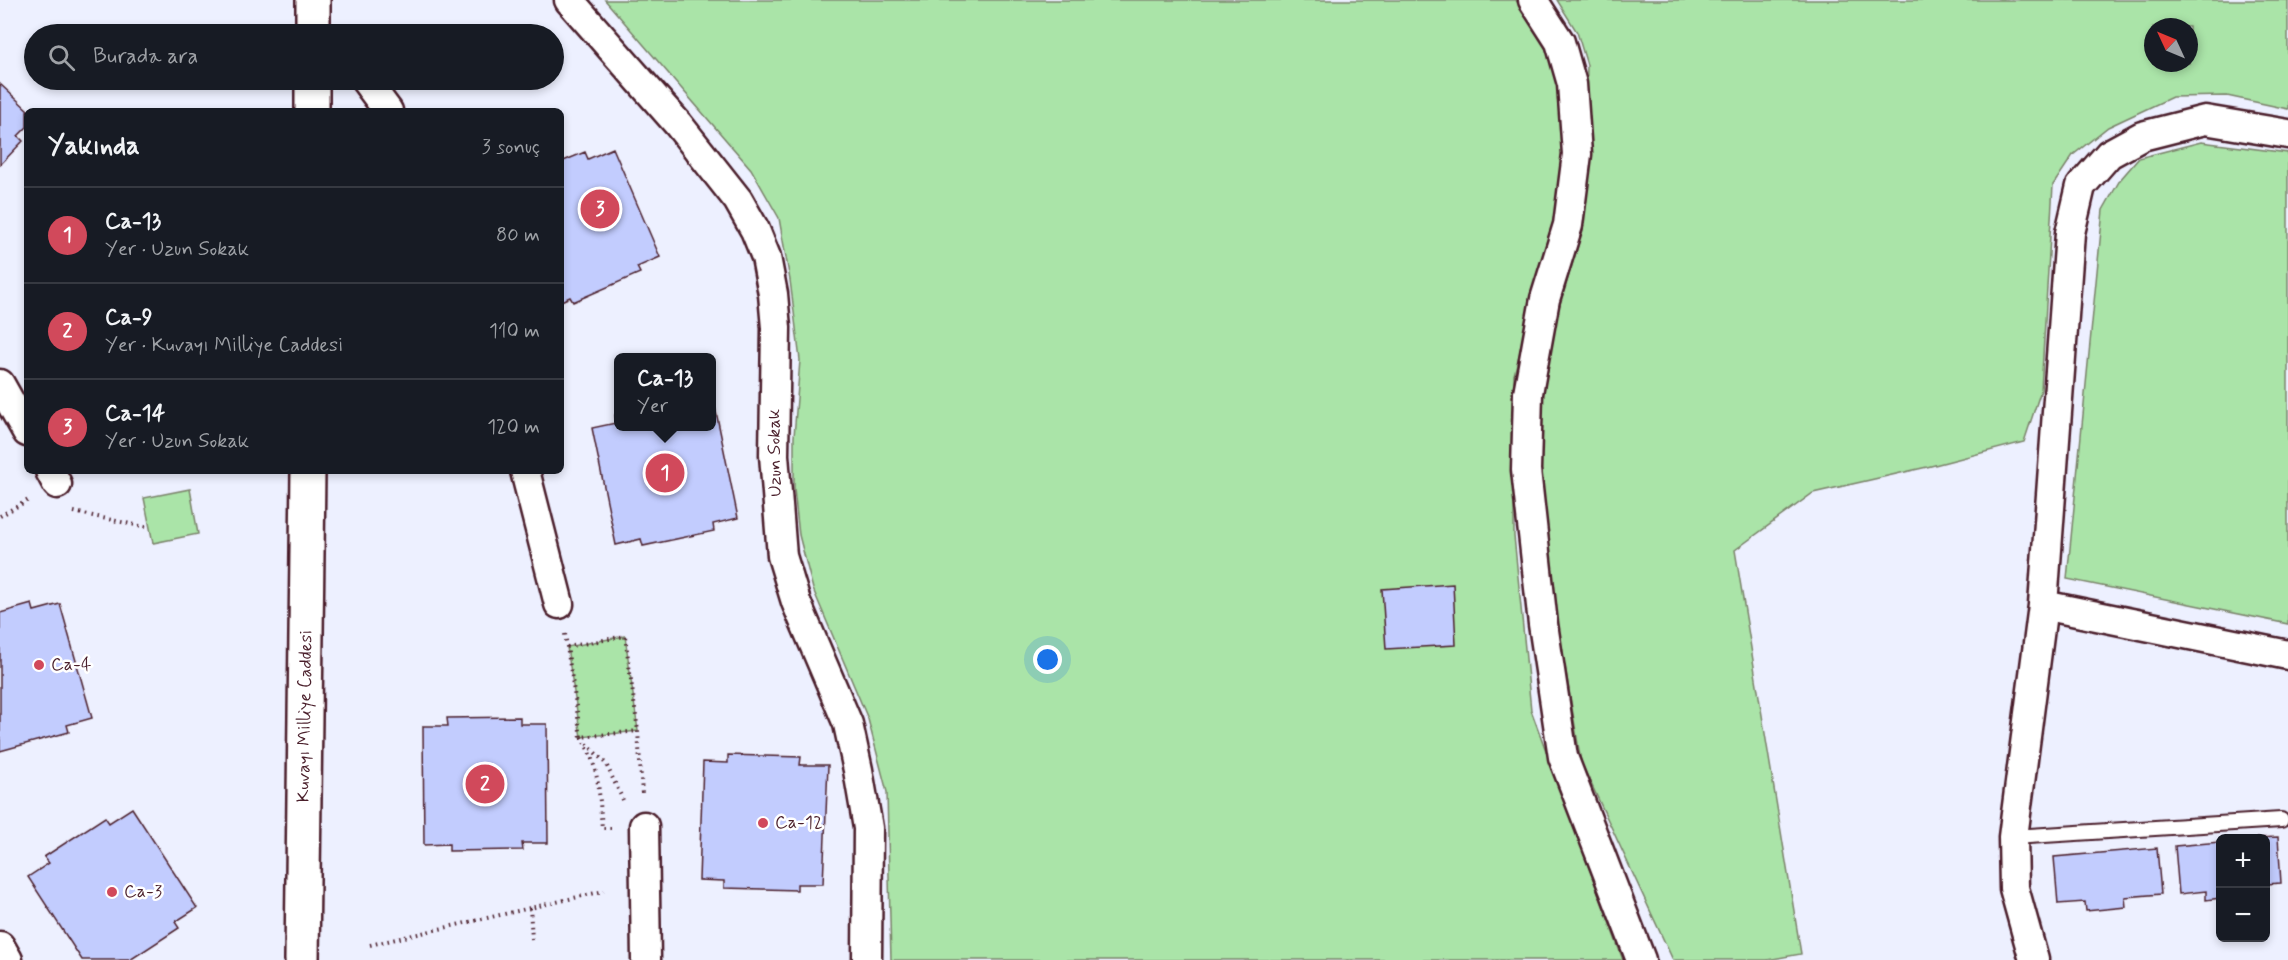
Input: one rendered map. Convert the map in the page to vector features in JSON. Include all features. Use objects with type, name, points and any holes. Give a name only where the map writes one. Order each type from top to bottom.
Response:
[{"type":"street","name":"Uzun Sokak","points":[[569,0],[678,124],[738,200],[755,230],[766,257],[776,328],[774,455],[782,556],[796,602],[848,724],[858,771],[868,828],[867,960]]},
{"type":"street","points":[[1533,0],[1560,42],[1572,84],[1577,154],[1568,225],[1545,298],[1528,393],[1526,470],[1543,624],[1563,757],[1641,960]]},
{"type":"street","points":[[312,90],[312,108]]},
{"type":"street","points":[[372,90],[386,108]]},
{"type":"street","points":[[2034,960],[2014,888],[2013,837],[2043,605],[2070,233],[2081,186],[2109,153],[2142,136],[2205,120],[2288,134]]},
{"type":"street","points":[[0,384],[24,427]]},
{"type":"street","name":"Kuvayı Milliye Caddesi","points":[[302,960],[308,474]]},
{"type":"street","points":[[526,474],[559,604]]},
{"type":"street","points":[[2043,605],[2288,655]]},
{"type":"street","points":[[637,826],[646,960]]},
{"type":"street","points":[[0,946],[8,960]]},
{"type":"lane","points":[[2013,837],[2281,820]]},
{"type":"path","points":[[53,477],[73,512],[150,528]]},
{"type":"path","points":[[559,604],[581,737],[591,754],[597,774],[602,828],[637,826]]},
{"type":"path","points":[[567,647],[625,636],[638,731],[637,826]]},
{"type":"path","points":[[581,737],[638,731]]},
{"type":"path","points":[[581,737],[606,764],[637,826]]},
{"type":"path","points":[[369,945],[604,891]]},
{"type":"path","points":[[530,908],[532,939]]},
{"type":"green space","points":[[605,0],[1516,0],[1540,36],[1555,70],[1563,114],[1564,154],[1556,211],[1514,375],[1514,536],[1531,710],[1623,960],[891,960],[887,792],[868,719],[813,589],[799,535],[794,489],[794,437],[800,360],[790,280],[779,218],[751,169]]},
{"type":"green space","points":[[1557,0],[2288,0],[2288,109],[2227,96],[2172,97],[2108,127],[2073,155],[2053,185],[2041,390],[2024,442],[1813,493],[1735,550],[1801,954],[1767,960],[1673,960],[1581,762],[1544,540],[1539,456],[1547,347],[1579,242],[1587,65],[1577,32]]},
{"type":"green space","points":[[2201,142],[2288,153],[2288,624],[2067,579],[2103,210],[2120,180],[2139,158]]},
{"type":"green space","points":[[190,489],[198,534],[153,543],[144,498]]},
{"type":"green space","points":[[625,636],[638,731],[581,737],[567,647]]},
{"type":"building","points":[[0,84],[26,108],[24,130],[18,136],[23,141],[0,165]]},
{"type":"building","points":[[613,148],[660,257],[637,267],[640,273],[573,302],[570,297],[564,300],[564,161],[585,152],[588,159]]},
{"type":"building","points":[[716,412],[738,518],[713,524],[714,531],[643,546],[641,539],[616,545],[592,428],[614,423],[614,431],[716,431]]},
{"type":"building","points":[[1453,584],[1456,645],[1386,649],[1382,589]]},
{"type":"building","name":"Ca-4","points":[[32,604],[34,611],[60,604],[92,718],[67,725],[69,732],[0,751],[0,613]]},
{"type":"building","points":[[520,717],[520,724],[547,724],[548,843],[522,843],[523,850],[449,851],[449,844],[424,845],[423,726],[448,726],[447,718]]},
{"type":"building","name":"Ca-12","points":[[728,755],[801,757],[800,765],[828,765],[823,884],[797,884],[797,890],[724,888],[724,881],[699,880],[703,762],[728,763]]},
{"type":"building","name":"Ca-3","points":[[132,808],[197,908],[175,922],[179,928],[130,960],[82,960],[28,877],[49,863],[44,857],[105,817],[109,823]]},
{"type":"building","points":[[2270,837],[2278,837],[2281,883],[2270,884]]},
{"type":"building","points":[[2216,842],[2216,899],[2206,900],[2206,891],[2179,894],[2175,846]]},
{"type":"building","points":[[2157,848],[2161,894],[2125,897],[2126,907],[2086,911],[2085,902],[2058,904],[2054,857]]},
{"type":"place","name":"Ca-14","points":[[600,209]]},
{"type":"place","name":"Ca-13","points":[[665,473]]},
{"type":"place","name":"Ca-4","points":[[39,665]]},
{"type":"place","name":"Ca-9","points":[[485,784]]},
{"type":"place","name":"Ca-12","points":[[763,823]]},
{"type":"place","name":"Ca-3","points":[[112,892]]}]
